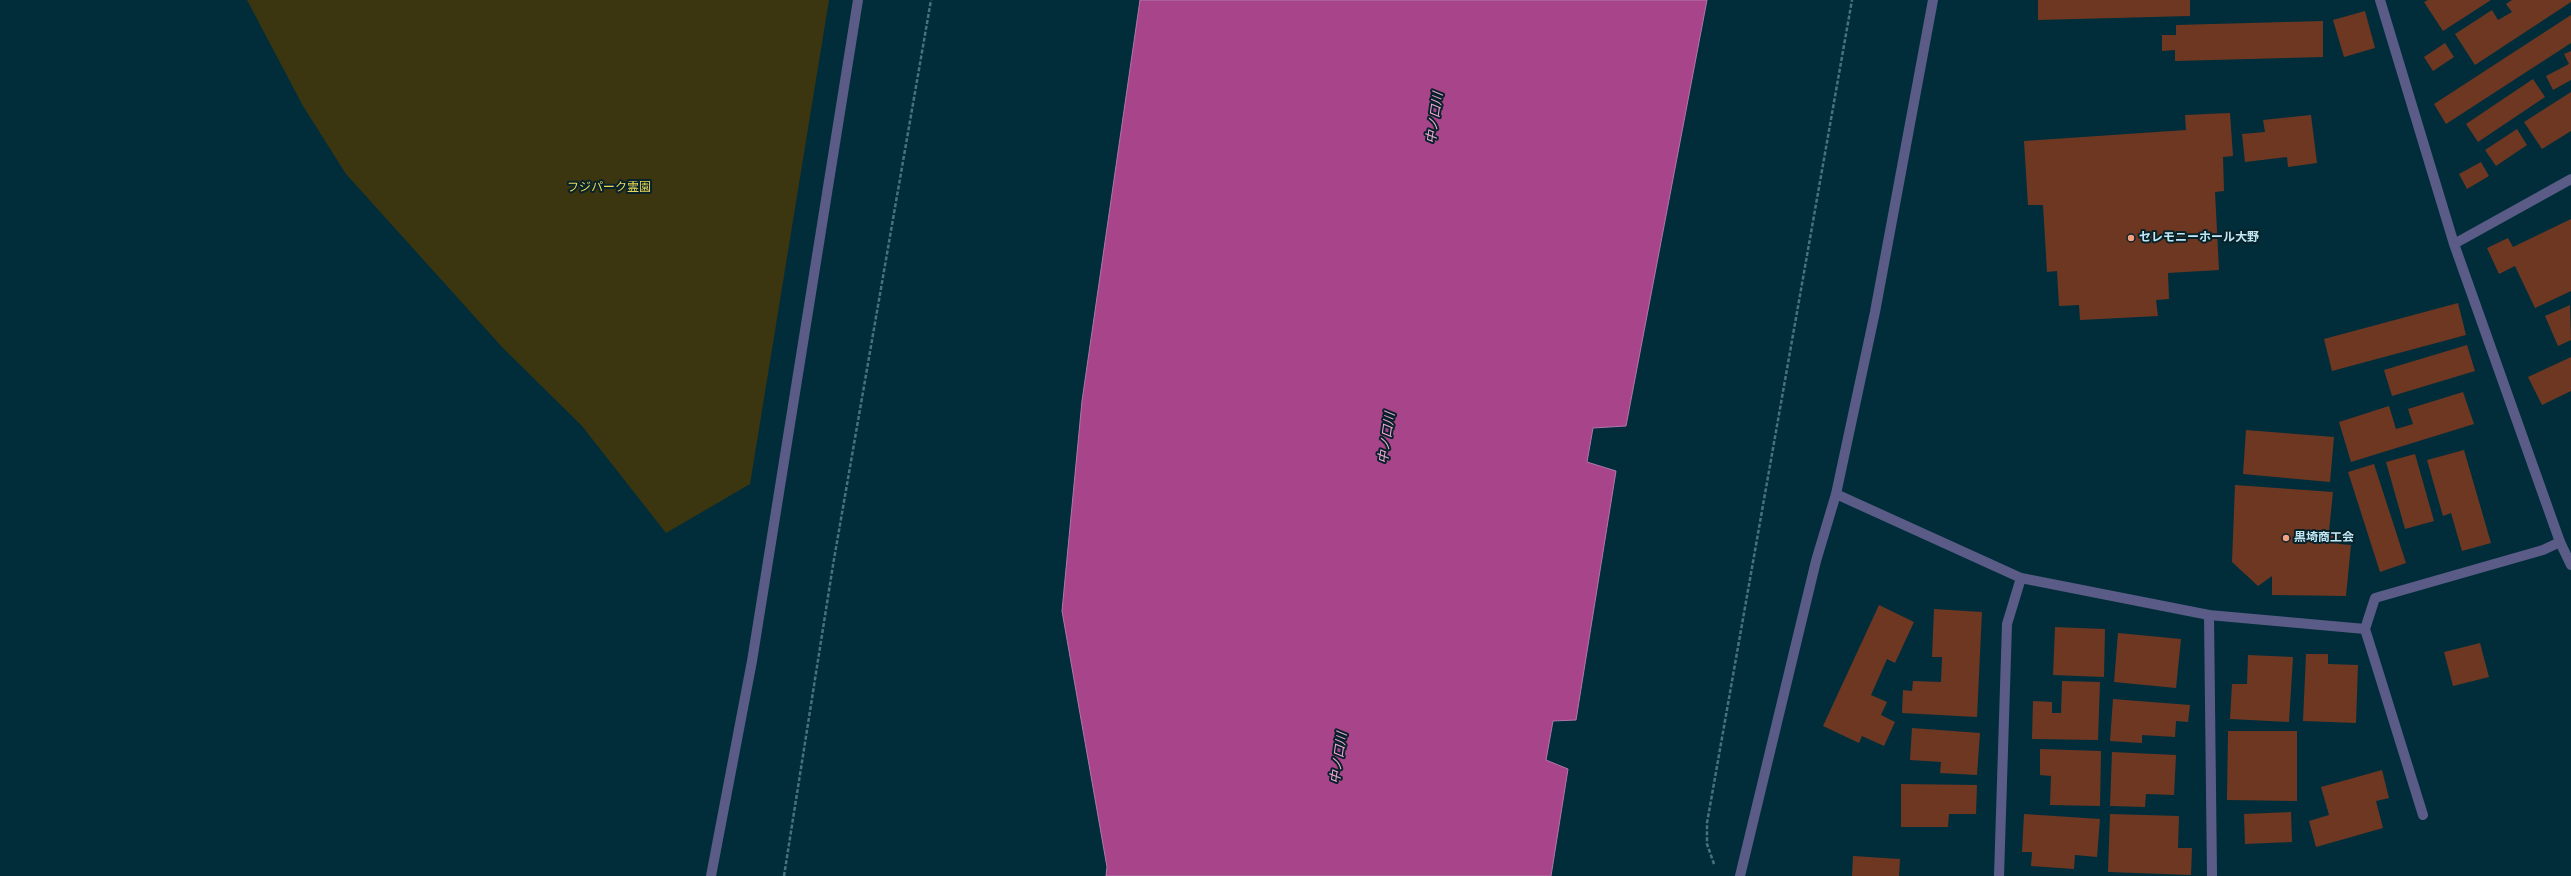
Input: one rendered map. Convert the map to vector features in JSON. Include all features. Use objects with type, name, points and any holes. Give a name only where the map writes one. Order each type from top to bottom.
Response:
[{"type":"street","points":[[711,876],[752,661],[858,0]]},
{"type":"street","points":[[1740,876],[1816,561],[1836,494],[1875,312],[1934,0]]},
{"type":"street","points":[[2380,0],[2454,244],[2560,542],[2571,565]]},
{"type":"street","points":[[2454,244],[2571,179]]},
{"type":"street","points":[[1836,494],[2021,578],[2209,615],[2365,629]]},
{"type":"street","points":[[2423,815],[2365,629],[2375,598],[2543,550],[2560,542]]},
{"type":"street","points":[[1999,876],[2007,624],[2021,578]]},
{"type":"street","points":[[2209,615],[2212,876]]},
{"type":"path","points":[[784,876],[833,565],[931,0]]},
{"type":"path","points":[[1717,870],[1707,844],[1707,823],[1852,0]]},
{"type":"green space","name":"フジパーク霊園","points":[[247,0],[829,0],[750,484],[666,533],[582,426],[502,347],[346,174],[303,106]]},
{"type":"water","name":"中ノ口川","points":[[1140,0],[1707,0],[1626,426],[1593,428],[1587,462],[1616,471],[1576,720],[1553,721],[1546,760],[1568,769],[1551,876],[1106,876],[1107,867],[1062,611],[1082,401]]},
{"type":"building","points":[[2038,0],[2190,0],[2190,16],[2038,20]]},
{"type":"building","points":[[2428,0],[2491,0],[2443,31],[2424,2]]},
{"type":"building","points":[[2512,0],[2571,0],[2571,2],[2475,65],[2455,34],[2492,10],[2498,20],[2512,12],[2506,4]]},
{"type":"building","points":[[2365,11],[2375,48],[2344,57],[2333,20]]},
{"type":"building","points":[[2571,15],[2571,43],[2446,124],[2434,104]]},
{"type":"building","points":[[2323,21],[2323,57],[2175,61],[2175,50],[2162,51],[2162,35],[2176,35],[2176,25]]},
{"type":"building","points":[[2445,43],[2454,57],[2433,71],[2424,57]]},
{"type":"building","points":[[2571,51],[2571,80],[2553,90],[2546,76],[2569,64],[2564,54]]},
{"type":"building","points":[[2533,79],[2545,97],[2478,142],[2466,124]]},
{"type":"building","points":[[2571,92],[2571,131],[2542,149],[2524,122]]},
{"type":"building","name":"セレモニーホール大野","points":[[2230,113],[2233,156],[2223,157],[2224,191],[2215,192],[2219,270],[2168,273],[2169,299],[2156,300],[2158,316],[2080,320],[2079,305],[2059,306],[2057,271],[2047,272],[2043,205],[2028,205],[2024,141],[2186,130],[2185,115]]},
{"type":"building","points":[[2311,115],[2317,163],[2288,167],[2287,157],[2245,162],[2242,134],[2265,132],[2263,120]]},
{"type":"building","points":[[2517,129],[2527,145],[2496,166],[2485,150]]},
{"type":"building","points":[[2481,162],[2489,176],[2467,189],[2459,174]]},
{"type":"building","points":[[2571,219],[2571,291],[2535,308],[2515,266],[2499,274],[2487,248],[2508,238],[2513,247]]},
{"type":"building","points":[[2458,303],[2466,335],[2332,371],[2324,339]]},
{"type":"building","points":[[2570,305],[2571,340],[2558,346],[2545,316]]},
{"type":"building","points":[[2467,345],[2475,371],[2392,396],[2384,370]]},
{"type":"building","points":[[2571,357],[2571,391],[2542,405],[2528,377]]},
{"type":"building","points":[[2463,392],[2474,424],[2351,462],[2339,422],[2389,406],[2396,429],[2413,424],[2408,409]]},
{"type":"building","points":[[2246,430],[2334,437],[2330,482],[2243,474]]},
{"type":"building","points":[[2464,450],[2491,543],[2462,551],[2451,513],[2443,516],[2427,460]]},
{"type":"building","points":[[2415,454],[2434,521],[2405,529],[2386,462]]},
{"type":"building","points":[[2374,464],[2406,563],[2380,572],[2348,472]]},
{"type":"building","name":"黒埼商工会","points":[[2235,485],[2333,492],[2329,531],[2340,533],[2339,544],[2351,545],[2346,596],[2272,595],[2272,576],[2258,586],[2232,562]]},
{"type":"building","points":[[1879,605],[1914,622],[1895,663],[1887,659],[1871,695],[1887,702],[1881,715],[1895,722],[1884,746],[1862,736],[1859,743],[1823,726]]},
{"type":"building","points":[[1934,609],[1982,612],[1977,717],[1902,713],[1903,690],[1912,691],[1913,681],[1941,682],[1942,657],[1932,657]]},
{"type":"building","points":[[2055,627],[2105,629],[2104,677],[2053,675]]},
{"type":"building","points":[[2118,633],[2181,639],[2176,688],[2114,682]]},
{"type":"building","points":[[2480,643],[2489,677],[2453,686],[2444,652]]},
{"type":"building","points":[[2306,654],[2328,654],[2328,664],[2358,665],[2356,723],[2303,721]]},
{"type":"building","points":[[2248,655],[2293,657],[2289,722],[2230,719],[2232,684],[2247,684]]},
{"type":"building","points":[[2062,681],[2100,682],[2098,740],[2032,739],[2033,701],[2052,702],[2052,713],[2061,713]]},
{"type":"building","points":[[2113,699],[2190,705],[2188,722],[2176,721],[2175,737],[2142,735],[2142,743],[2110,741]]},
{"type":"building","points":[[1912,728],[1980,733],[1977,775],[1940,773],[1941,762],[1910,760]]},
{"type":"building","points":[[2228,731],[2297,731],[2297,801],[2227,800]]},
{"type":"building","points":[[2040,749],[2101,751],[2100,806],[2050,805],[2051,776],[2040,775]]},
{"type":"building","points":[[2112,752],[2176,755],[2174,795],[2146,794],[2145,807],[2110,806]]},
{"type":"building","points":[[2382,770],[2389,798],[2376,801],[2383,828],[2316,847],[2309,821],[2329,815],[2321,787]]},
{"type":"building","points":[[1901,784],[1977,785],[1976,814],[1949,814],[1948,827],[1901,827]]},
{"type":"building","points":[[2291,812],[2292,842],[2245,844],[2244,814]]},
{"type":"building","points":[[2024,814],[2100,819],[2097,857],[2075,855],[2074,869],[2031,866],[2032,852],[2022,852]]},
{"type":"building","points":[[2110,814],[2179,816],[2178,848],[2192,848],[2191,875],[2108,872]]},
{"type":"building","points":[[1853,856],[1900,859],[1899,876],[1852,876]]},
{"type":"place","name":"セレモニーホール大野","points":[[2131,238]]},
{"type":"place","name":"黒埼商工会","points":[[2286,538]]}]
